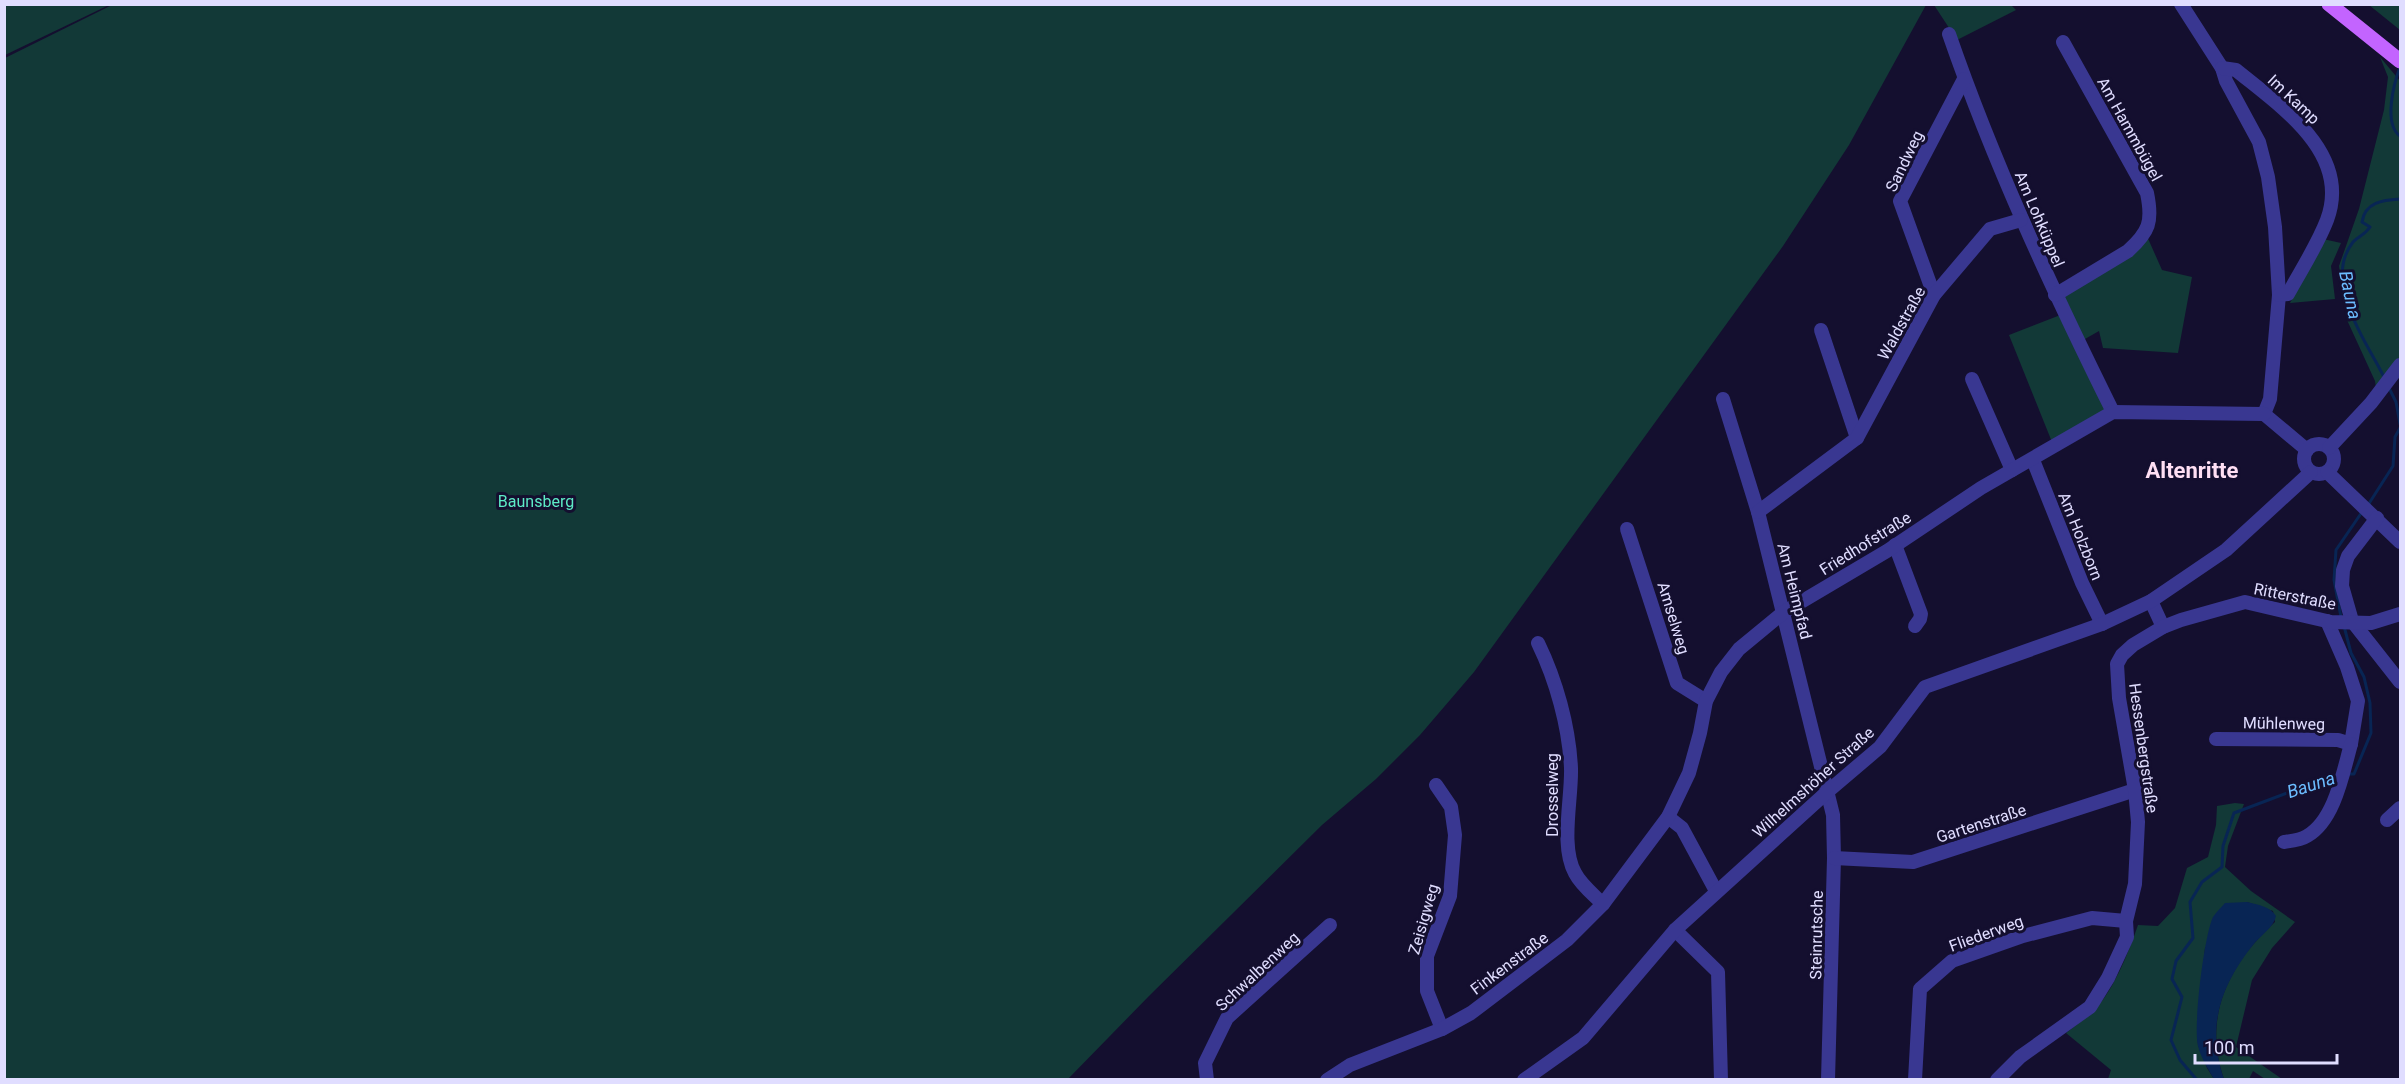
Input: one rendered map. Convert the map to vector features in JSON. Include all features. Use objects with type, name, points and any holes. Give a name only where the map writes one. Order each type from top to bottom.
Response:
[{"type":"main road","points":[[2329,4],[2396,57]]},
{"type":"street","points":[[2181,4],[2222,68],[2226,81],[2259,141],[2268,177],[2275,227],[2279,295],[2270,399],[2264,414]]},
{"type":"street","name":"Am Lohküppel","points":[[1948,34],[2021,220],[2113,412]]},
{"type":"street","name":"Am Hammbügel","points":[[2055,295],[2128,251],[2138,242],[2146,234],[2150,207],[2147,193],[2063,42]]},
{"type":"street","name":"Im Kamp","points":[[2222,68],[2236,70],[2304,128],[2318,146],[2326,164],[2332,188],[2327,219],[2288,294],[2279,295]]},
{"type":"street","name":"Sandweg","points":[[1934,295],[1900,201],[1965,80]]},
{"type":"street","name":"Waldstraße","points":[[1758,512],[1857,438],[1934,295],[1990,229],[2021,220]]},
{"type":"street","points":[[1821,330],[1857,438]]},
{"type":"street","points":[[2329,448],[2398,368]]},
{"type":"street","points":[[1972,379],[2012,470]]},
{"type":"street","name":"Am Heimpfad","points":[[1723,399],[1758,512],[1826,793]]},
{"type":"street","points":[[2113,412],[2264,414],[2307,450]]},
{"type":"street","name":"Friedhofstraße","points":[[1739,649],[1784,612],[1895,545],[1981,488],[2113,412]]},
{"type":"street","points":[[2323,444],[2329,448],[2334,459],[2333,466],[2319,474],[2311,472],[2304,458],[2307,450],[2312,445],[2323,444]]},
{"type":"street","name":"Am Holzborn","points":[[2032,460],[2082,583],[2102,624]]},
{"type":"street","name":"Wilhelmshöher Straße","points":[[1524,1080],[1582,1038],[1675,930],[1880,747],[1925,687],[2102,624],[2151,601],[2226,550],[2311,472]]},
{"type":"street","points":[[2326,472],[2400,542]]},
{"type":"street","points":[[2284,842],[2307,836],[2322,821],[2331,806],[2350,744],[2358,701],[2347,666],[2340,621],[2343,570],[2348,556],[2365,532],[2368,510]]},
{"type":"street","name":"Amselweg","points":[[1627,529],[1638,557],[1677,683],[1706,702]]},
{"type":"street","points":[[1895,545],[1921,614],[1915,626]]},
{"type":"street","points":[[2151,601],[2163,627]]},
{"type":"street","name":"Ritterstraße","points":[[2122,655],[2133,645],[2163,627],[2246,602],[2340,621],[2371,623],[2400,614]]},
{"type":"street","points":[[2340,621],[2400,682]]},
{"type":"street","name":"Drosselweg","points":[[1538,643],[1550,669],[1565,727],[1570,767],[1568,852],[1575,874],[1603,904]]},
{"type":"street","name":"Finkenstraße","points":[[1326,1080],[1350,1065],[1442,1029],[1472,1013],[1558,946],[1603,904],[1668,817],[1689,773],[1706,702],[1721,672],[1739,649]]},
{"type":"street","name":"Hessenbergstraße","points":[[1997,1080],[2020,1057],[2090,1007],[2108,978],[2127,937],[2126,921],[2135,884],[2138,822],[2135,790],[2119,698],[2117,664],[2122,655]]},
{"type":"street","name":"Mühlenweg","points":[[2216,739],[2338,740],[2350,744]]},
{"type":"street","name":"Zeisigweg","points":[[1436,785],[1451,807],[1455,835],[1450,896],[1427,956],[1427,991],[1442,1029]]},
{"type":"street","name":"Gartenstraße","points":[[1834,858],[1912,862],[2135,790]]},
{"type":"street","name":"Steinrutsche","points":[[1826,793],[1833,815],[1834,858],[1828,1080]]},
{"type":"street","points":[[2387,820],[2400,808]]},
{"type":"street","points":[[1668,817],[1682,828],[1716,891]]},
{"type":"street","name":"Fliederweg","points":[[1915,1080],[1920,989],[1952,961],[2023,936],[2092,918],[2126,921]]},
{"type":"street","name":"Schwalbenweg","points":[[1207,1080],[1205,1063],[1227,1018],[1330,925]]},
{"type":"street","points":[[1675,930],[1718,972],[1720,1080]]},
{"type":"green space","points":[[5,4],[109,4],[109,5],[5,55]]},
{"type":"green space","name":"Baunsberg","points":[[112,5],[1926,5],[1849,145],[1783,246],[1474,672],[1420,735],[1376,779],[1322,825],[1068,1079],[5,1079],[5,58]]},
{"type":"green space","points":[[1934,5],[2011,5],[2016,10],[1957,40]]},
{"type":"green space","points":[[2369,5],[2400,5],[2400,30]]},
{"type":"green space","points":[[2380,57],[2400,81],[2400,365],[2377,395],[2375,381],[2347,320],[2339,266],[2359,209],[2384,110],[2388,77]]},
{"type":"green space","points":[[2146,234],[2162,270],[2192,277],[2178,353],[2103,348],[2099,331],[2078,343],[2113,412],[2054,447],[2009,335],[2063,314],[2055,295]]},
{"type":"green space","points":[[2323,239],[2341,243],[2331,266],[2335,299],[2290,303]]},
{"type":"green space","points":[[2244,804],[2228,846],[2225,867],[2251,891],[2295,922],[2272,948],[2252,980],[2236,1047],[2282,1079],[2265,1079],[2253,1071],[2249,1079],[2224,1079],[2218,1056],[2216,1034],[2218,1013],[2224,993],[2245,956],[2275,922],[2273,911],[2247,902],[2205,948],[2197,1030],[2198,1045],[2214,1079],[2108,1079],[2111,1070],[2066,1033],[2089,1015],[2107,994],[2125,959],[2138,925],[2158,926],[2175,908],[2187,868],[2208,857],[2216,825],[2217,806]]},
{"type":"water","points":[[2247,902],[2267,908],[2276,916],[2270,928],[2242,960],[2225,992],[2219,1008],[2216,1042],[2224,1079],[2214,1079],[2201,1055],[2197,1035],[2198,1001],[2206,942],[2213,917],[2225,903]]},
{"type":"waterway","name":"Bauna","points":[[2400,67],[2391,103],[2392,122],[2400,136]]},
{"type":"waterway","name":"Bauna","points":[[2384,377],[2350,311],[2344,292],[2342,274],[2345,258],[2353,242],[2370,227],[2362,222],[2367,210],[2381,201],[2400,199]]},
{"type":"waterway","name":"Bauna","points":[[2388,386],[2396,402],[2400,424]]},
{"type":"waterway","name":"Bauna","points":[[2368,505],[2393,466],[2395,437],[2400,428]]},
{"type":"waterway","name":"Bauna","points":[[2341,617],[2334,580],[2336,550],[2362,512]]},
{"type":"waterway","name":"Bauna","points":[[2344,626],[2351,653],[2364,677],[2370,703],[2371,733],[2354,774],[2346,774]]},
{"type":"waterway","name":"Bauna","points":[[2197,1080],[2180,1060],[2171,1040],[2182,997],[2172,979],[2176,961],[2193,938],[2190,902],[2202,882],[2222,867],[2223,846],[2234,813],[2339,775]]},
{"type":"district","name":"Altenritte","points":[[2192,470]]}]
